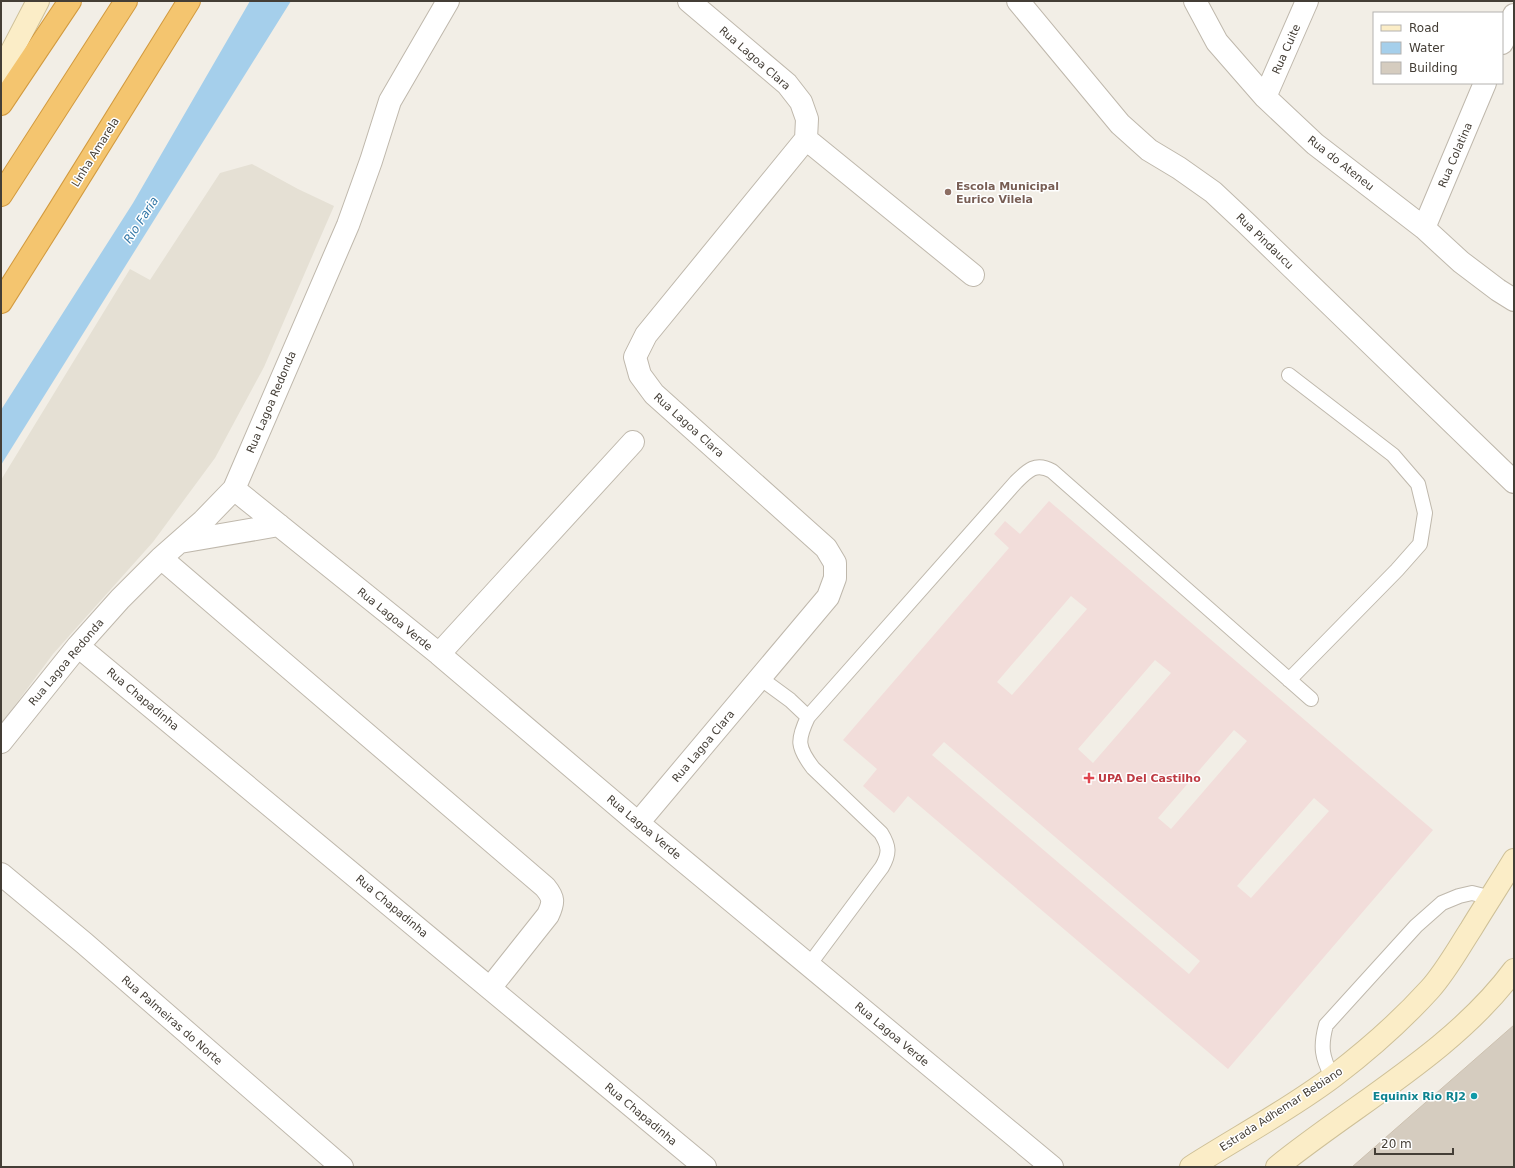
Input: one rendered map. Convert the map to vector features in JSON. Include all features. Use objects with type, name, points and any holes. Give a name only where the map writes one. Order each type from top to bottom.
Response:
[{"type":"highway","points":[[1,104],[70,1]]},
{"type":"highway","points":[[1,195],[126,1]]},
{"type":"highway","name":"Linha Amarela","points":[[1,302],[59,212],[189,1]]},
{"type":"main road","points":[[1,72],[38,1]]},
{"type":"main road","name":"Estrada Adhemar Bebiano","points":[[1191,1167],[1332,1077],[1370,1047],[1401,1019],[1430,988],[1450,962],[1492,898],[1514,860]]},
{"type":"main road","points":[[1277,1167],[1441,1044],[1470,1019],[1500,988],[1514,970]]},
{"type":"street","name":"Rua Lagoa Redonda","points":[[1,742],[78,646],[120,599],[161,558],[203,521],[234,489],[348,225],[390,101],[448,1]]},
{"type":"street","name":"Rua Lagoa Clara","points":[[638,823],[828,597],[835,578],[835,563],[826,548],[654,394],[640,375],[635,357],[646,335],[806,139],[807,119],[801,102],[787,84],[689,1]]},
{"type":"street","name":"Rua Pindaucu","points":[[1018,1],[1120,124],[1149,150],[1179,168],[1219,197],[1514,482]]},
{"type":"street","name":"Rua do Ateneu","points":[[1195,1],[1216,42],[1265,97],[1315,144],[1424,228],[1461,262],[1514,300]]},
{"type":"street","name":"Rua Cuite","points":[[1265,97],[1307,1]]},
{"type":"street","points":[[1503,41],[1514,15]]},
{"type":"street","name":"Rua Colatina","points":[[1424,228],[1485,84]]},
{"type":"street","points":[[806,139],[973,274]]},
{"type":"street","points":[[439,654],[632,442]]},
{"type":"street","name":"Rua Lagoa Verde","points":[[234,489],[439,654],[638,823],[1052,1167]]},
{"type":"street","points":[[180,542],[279,525]]},
{"type":"street","points":[[161,558],[539,882],[551,894],[553,904],[548,915],[490,988]]},
{"type":"street","name":"Rua Chapadinha","points":[[78,646],[705,1167]]},
{"type":"street","name":"Rua Palmeiras do Norte","points":[[1,874],[96,953],[342,1167]]},
{"type":"lane","points":[[1289,375],[1393,455],[1418,484],[1425,513],[1420,544],[1397,570],[1290,680]]},
{"type":"lane","points":[[809,965],[882,866],[887,858],[888,850],[881,833],[813,768],[804,756],[800,744],[801,732],[808,716],[1027,471],[1040,467],[1046,468],[1052,472],[1312,699]]},
{"type":"lane","points":[[760,678],[790,700],[808,716]]},
{"type":"lane","points":[[1332,1077],[1322,1050],[1322,1039],[1326,1025],[1416,926],[1442,903],[1459,896],[1472,893],[1492,898]]},
{"type":"shaded area","points":[[252,164],[298,189],[334,206],[264,367],[215,458],[153,542],[53,654],[1,724],[1,480],[130,269],[150,280],[220,173]]},
{"type":"shaded area","name":"UPA Del Castilho","points":[[1049,501],[1433,830],[1228,1069],[908,796],[894,813],[863,786],[877,769],[843,740],[1009,548],[994,534],[1005,521],[1020,534]],"holes":[[[1071,596],[1087,609],[1012,695],[997,682]],[[1155,660],[1171,673],[1093,763],[1078,749]],[[1234,730],[1247,741],[1171,829],[1158,818]],[[944,742],[1200,961],[1189,974],[932,755]],[[1314,798],[1329,811],[1251,898],[1237,886]]]},
{"type":"water","name":"Rio Faria","points":[[250,1],[291,1],[1,465],[1,410],[133,203]]},
{"type":"building","name":"Equinix Rio RJ2","points":[[1514,1025],[1514,1167],[1352,1167]]},
{"type":"place","name":"Escola Municipal Eurico Vilela","points":[[948,192]]},
{"type":"place","name":"UPA Del Castilho","points":[[1089,778]]},
{"type":"place","name":"Equinix Rio RJ2","points":[[1474,1096]]}]
